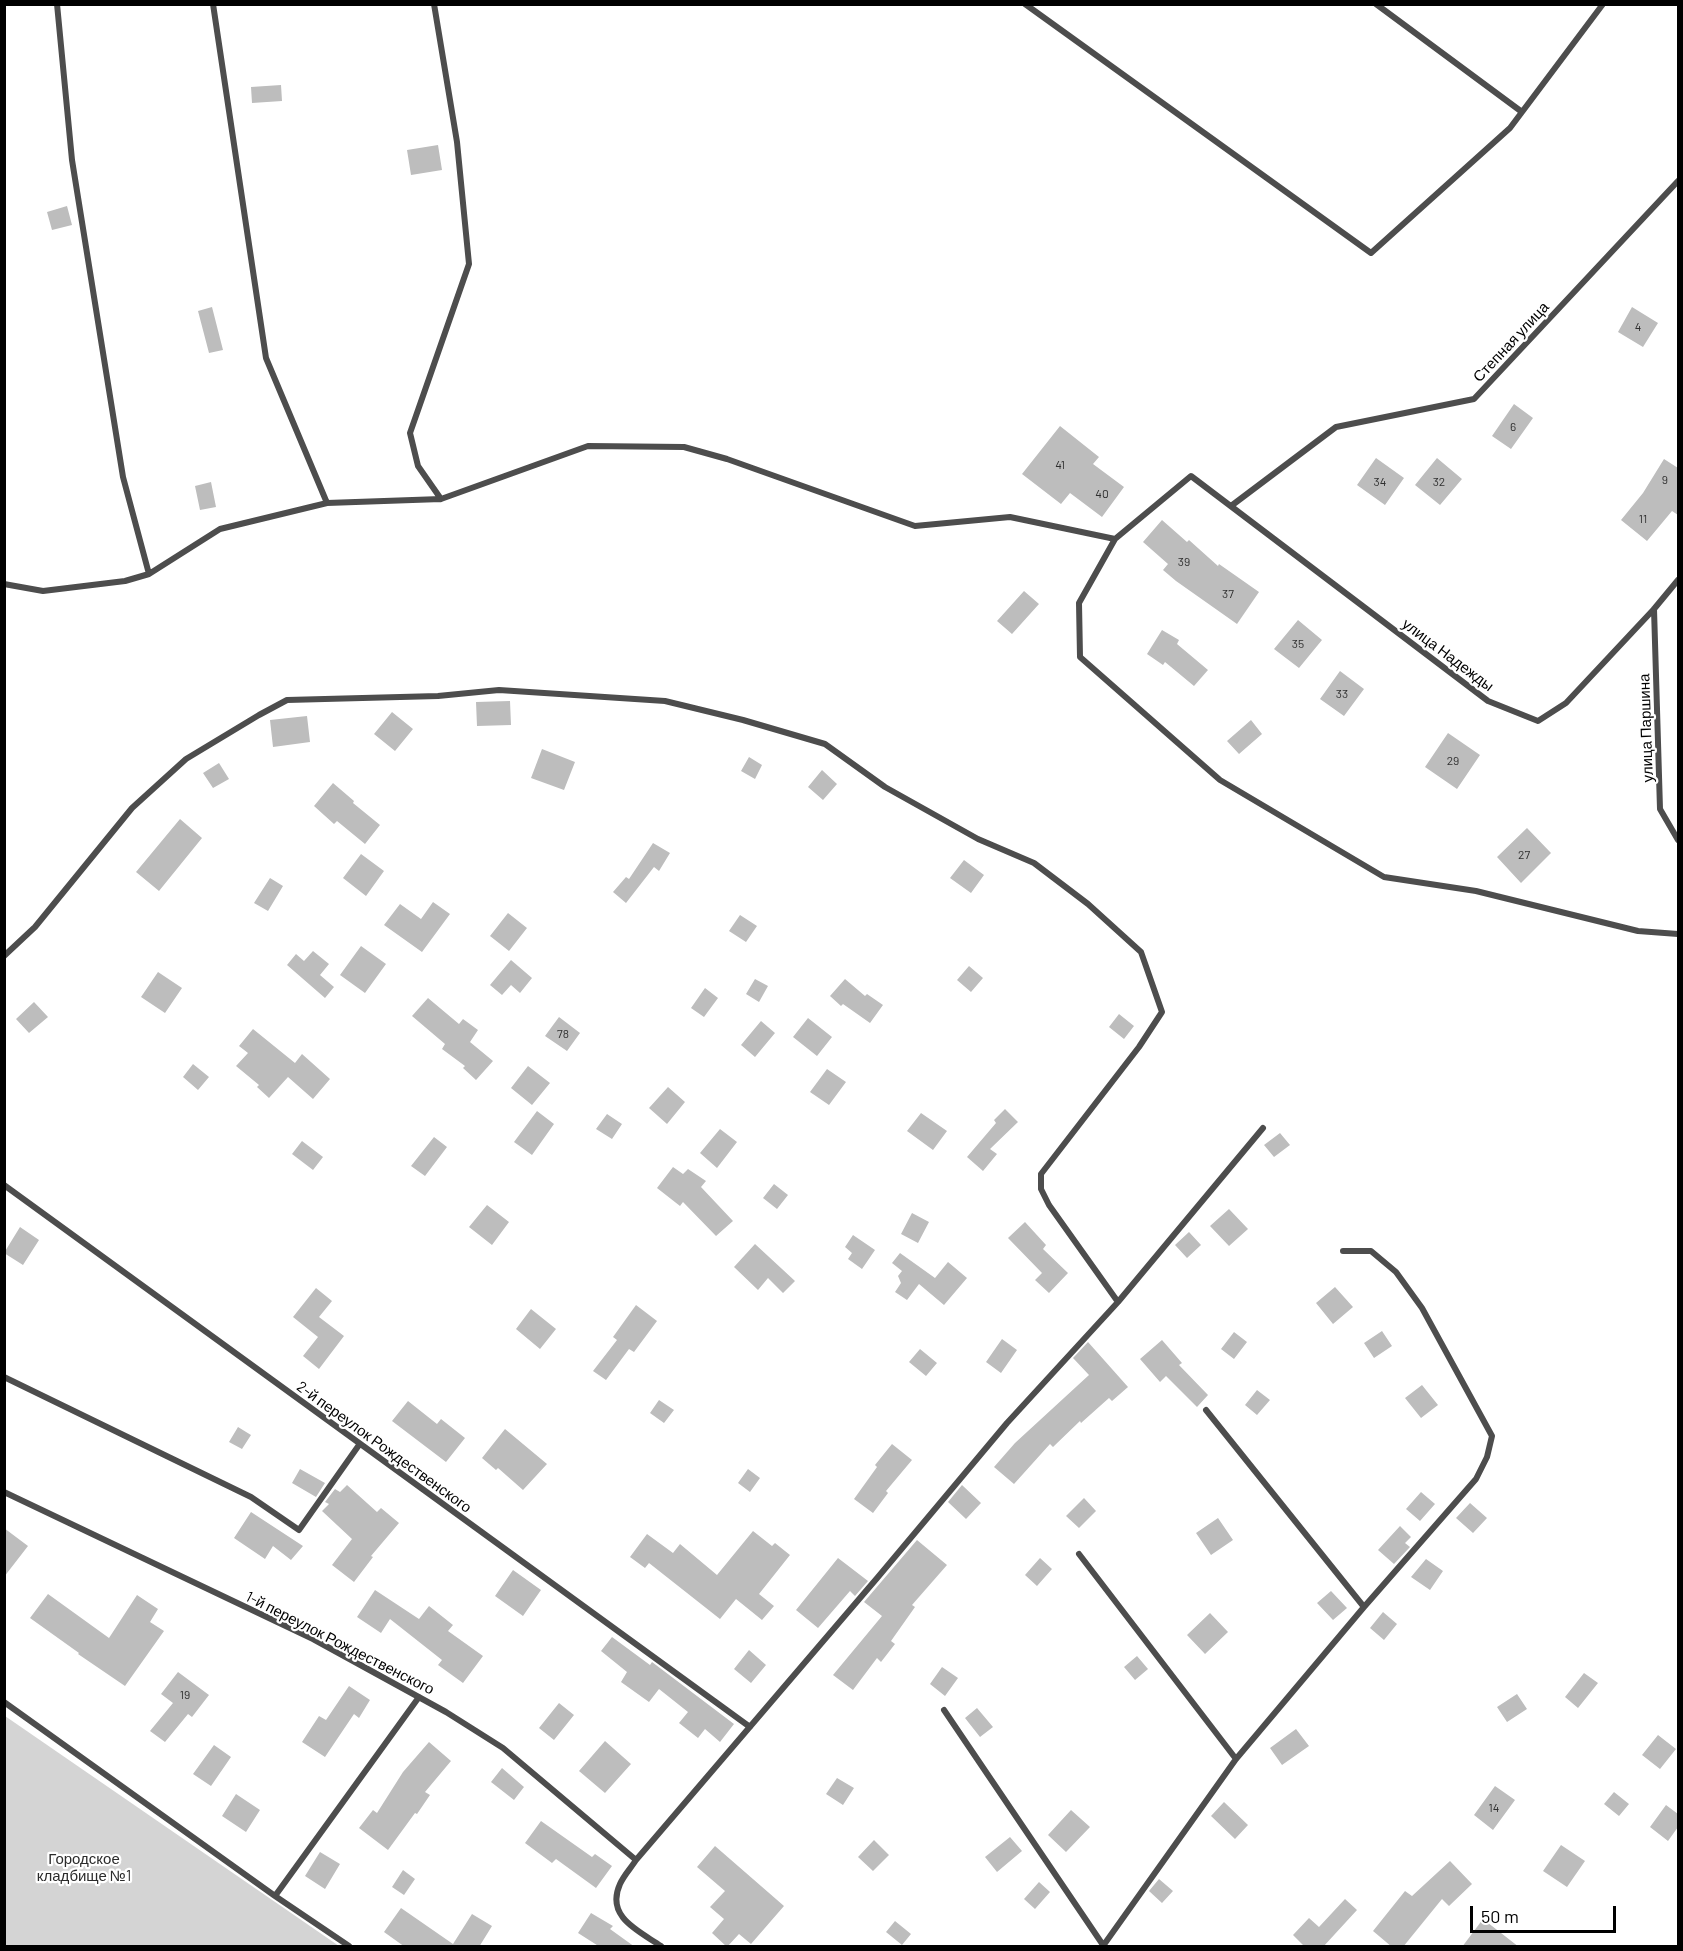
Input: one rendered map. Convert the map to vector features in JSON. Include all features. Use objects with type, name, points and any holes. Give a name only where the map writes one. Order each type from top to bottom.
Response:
[{"type":"street","points":[[57,4],[72,160],[119,453],[123,477],[149,574]]},
{"type":"street","points":[[213,4],[266,358],[327,502]]},
{"type":"street","points":[[435,4],[457,142],[469,264],[410,433],[418,466],[441,499]]},
{"type":"street","points":[[1025,4],[1371,253],[1510,128],[1604,4]]},
{"type":"street","points":[[1376,4],[1522,112]]},
{"type":"street","name":"Степная улица","points":[[1231,506],[1336,427],[1474,399],[1678,181]]},
{"type":"street","points":[[4,584],[43,591],[125,581],[149,574],[220,530],[327,502],[441,499],[588,446],[684,447],[727,459],[915,526],[1010,517],[1115,538],[1079,603],[1080,657],[1220,780],[1384,877],[1476,891],[1638,931],[1678,934]]},
{"type":"street","name":"улица Надежды","points":[[1115,538],[1191,476],[1488,701],[1538,721],[1566,704],[1678,580]]},
{"type":"street","name":"улица Паршина","points":[[1654,609],[1660,809],[1678,840]]},
{"type":"street","points":[[4,956],[35,927],[132,808],[186,759],[287,700],[438,696],[499,690],[665,701],[743,720],[825,744],[896,793],[978,839],[1034,863],[1088,904],[1141,952],[1162,1012],[1139,1047],[1041,1174],[1041,1189],[1049,1205],[1118,1302]]},
{"type":"street","points":[[661,1947],[624,1921],[616,1905],[620,1884],[636,1860],[1007,1423],[1118,1302],[1263,1128]]},
{"type":"street","name":"2-й переулок Рождественского","points":[[4,1185],[750,1727]]},
{"type":"street","points":[[944,1710],[1103,1946],[1236,1759],[1476,1479],[1487,1456],[1492,1436],[1422,1308],[1396,1272],[1371,1251],[1343,1251]]},
{"type":"street","points":[[4,1377],[105,1424],[251,1497],[299,1530],[359,1445]]},
{"type":"street","points":[[1206,1410],[1365,1607]]},
{"type":"street","name":"1-й переулок Рождественского","points":[[4,1492],[313,1639],[419,1697],[503,1748],[636,1860]]},
{"type":"street","points":[[1078,1554],[1236,1759]]},
{"type":"street","points":[[275,1896],[419,1697]]},
{"type":"street","points":[[4,1702],[349,1947]]},
{"type":"green space","name":"Городское кладбище №1","points":[[5,1716],[339,1946],[5,1946]]},
{"type":"building","points":[[281,85],[282,101],[252,103],[251,87]]},
{"type":"building","points":[[438,145],[442,170],[411,175],[407,150]]},
{"type":"building","points":[[67,206],[72,225],[52,230],[47,212]]},
{"type":"building","points":[[212,307],[223,350],[209,353],[198,311]]},
{"type":"building","points":[[1632,307],[1658,323],[1643,347],[1618,332]]},
{"type":"building","points":[[1514,404],[1533,418],[1511,449],[1492,436]]},
{"type":"building","points":[[1060,426],[1099,457],[1093,464],[1124,487],[1102,517],[1070,493],[1061,504],[1022,474]]},
{"type":"building","points":[[1376,458],[1404,478],[1385,505],[1357,485]]},
{"type":"building","points":[[1437,458],[1462,479],[1440,505],[1415,485]]},
{"type":"building","points":[[1664,459],[1678,468],[1678,515],[1672,511],[1647,541],[1621,520],[1643,493]]},
{"type":"building","points":[[211,482],[216,507],[200,510],[195,486]]},
{"type":"building","points":[[1162,520],[1218,566],[1219,564],[1259,592],[1237,624],[1163,570],[1168,564],[1143,542]]},
{"type":"building","points":[[1024,591],[1039,604],[1012,634],[997,621]]},
{"type":"building","points":[[1298,620],[1322,640],[1299,668],[1274,649]]},
{"type":"building","points":[[1162,630],[1179,640],[1177,644],[1208,670],[1194,686],[1165,662],[1163,665],[1147,654]]},
{"type":"building","points":[[1340,671],[1364,689],[1344,716],[1320,699]]},
{"type":"building","points":[[510,701],[511,725],[477,726],[476,702]]},
{"type":"building","points":[[392,712],[413,729],[395,751],[374,734]]},
{"type":"building","points":[[307,716],[310,742],[273,747],[270,720]]},
{"type":"building","points":[[1251,720],[1262,734],[1239,754],[1227,741]]},
{"type":"building","points":[[1448,733],[1480,755],[1457,789],[1425,767]]},
{"type":"building","points":[[542,749],[575,762],[564,790],[531,778]]},
{"type":"building","points":[[749,757],[762,765],[755,779],[741,771]]},
{"type":"building","points":[[219,763],[229,779],[213,788],[203,773]]},
{"type":"building","points":[[822,770],[837,784],[823,800],[808,787]]},
{"type":"building","points":[[333,783],[380,825],[365,844],[337,821],[334,824],[314,806]]},
{"type":"building","points":[[180,819],[202,838],[159,891],[136,872]]},
{"type":"building","points":[[1527,828],[1551,853],[1521,883],[1497,857]]},
{"type":"building","points":[[653,843],[670,853],[659,871],[654,867],[626,903],[613,892],[626,877],[629,879]]},
{"type":"building","points":[[361,854],[384,871],[366,896],[343,878]]},
{"type":"building","points":[[964,860],[984,875],[971,893],[950,878]]},
{"type":"building","points":[[270,878],[283,886],[268,911],[254,903]]},
{"type":"building","points":[[433,902],[450,914],[422,952],[384,925],[400,904],[421,919]]},
{"type":"building","points":[[508,913],[527,928],[509,951],[490,936]]},
{"type":"building","points":[[740,915],[757,926],[746,942],[729,931]]},
{"type":"building","points":[[361,946],[386,964],[365,993],[340,975]]},
{"type":"building","points":[[313,951],[329,964],[320,975],[334,987],[325,998],[287,965],[296,954],[304,961]]},
{"type":"building","points":[[511,960],[532,978],[520,993],[511,985],[502,995],[490,985]]},
{"type":"building","points":[[969,966],[983,978],[971,992],[957,980]]},
{"type":"building","points":[[158,972],[182,988],[165,1013],[141,997]]},
{"type":"building","points":[[755,979],[768,986],[759,1002],[746,994]]},
{"type":"building","points":[[845,979],[865,996],[867,994],[883,1005],[870,1023],[843,1004],[841,1006],[830,996]]},
{"type":"building","points":[[705,988],[718,998],[704,1017],[691,1008]]},
{"type":"building","points":[[428,998],[459,1024],[463,1019],[478,1030],[470,1042],[493,1061],[476,1080],[463,1068],[465,1066],[442,1049],[445,1044],[412,1016]]},
{"type":"building","points":[[34,1002],[48,1017],[29,1033],[16,1019]]},
{"type":"building","points":[[1119,1014],[1134,1026],[1124,1039],[1109,1027]]},
{"type":"building","points":[[559,1017],[580,1033],[567,1051],[545,1036]]},
{"type":"building","points":[[808,1018],[832,1037],[817,1056],[793,1037]]},
{"type":"building","points":[[761,1021],[775,1033],[755,1057],[741,1045]]},
{"type":"building","points":[[253,1029],[295,1063],[302,1054],[330,1079],[313,1099],[288,1077],[269,1098],[257,1087],[259,1085],[236,1066],[248,1053],[239,1046]]},
{"type":"building","points":[[193,1064],[209,1077],[198,1090],[183,1077]]},
{"type":"building","points":[[528,1066],[550,1083],[532,1105],[511,1088]]},
{"type":"building","points":[[827,1069],[846,1082],[829,1105],[810,1092]]},
{"type":"building","points":[[668,1087],[685,1102],[667,1124],[649,1108]]},
{"type":"building","points":[[1005,1109],[1018,1122],[990,1149],[997,1154],[983,1171],[967,1157]]},
{"type":"building","points":[[537,1111],[554,1124],[532,1155],[514,1142]]},
{"type":"building","points":[[921,1113],[947,1131],[933,1150],[907,1131]]},
{"type":"building","points":[[607,1114],[622,1124],[612,1139],[596,1129]]},
{"type":"building","points":[[720,1129],[737,1142],[717,1168],[700,1153]]},
{"type":"building","points":[[1280,1133],[1290,1145],[1274,1157],[1264,1145]]},
{"type":"building","points":[[434,1137],[447,1147],[425,1176],[411,1166]]},
{"type":"building","points":[[302,1141],[323,1157],[313,1170],[292,1154]]},
{"type":"building","points":[[673,1167],[683,1174],[688,1169],[706,1181],[701,1187],[733,1221],[716,1236],[683,1202],[680,1206],[657,1188]]},
{"type":"building","points":[[774,1184],[788,1195],[777,1209],[763,1198]]},
{"type":"building","points":[[487,1205],[509,1222],[492,1245],[469,1227]]},
{"type":"building","points":[[1229,1209],[1248,1229],[1229,1246],[1210,1226]]},
{"type":"building","points":[[912,1213],[929,1222],[918,1243],[901,1234]]},
{"type":"building","points":[[1025,1222],[1046,1245],[1043,1249],[1068,1273],[1049,1293],[1035,1280],[1042,1273],[1008,1238]]},
{"type":"building","points":[[20,1227],[39,1240],[23,1265],[4,1253]]},
{"type":"building","points":[[1189,1232],[1201,1245],[1187,1258],[1175,1245]]},
{"type":"building","points":[[853,1235],[875,1250],[862,1269],[848,1259],[852,1253],[845,1247]]},
{"type":"building","points":[[755,1244],[795,1281],[783,1293],[768,1278],[758,1290],[734,1267]]},
{"type":"building","points":[[900,1253],[935,1278],[948,1262],[967,1278],[944,1305],[919,1284],[907,1300],[895,1292],[901,1283],[898,1276],[902,1271],[892,1263]]},
{"type":"building","points":[[1335,1287],[1353,1307],[1333,1324],[1316,1303]]},
{"type":"building","points":[[316,1288],[332,1301],[319,1317],[344,1336],[319,1369],[303,1356],[318,1337],[293,1317]]},
{"type":"building","points":[[636,1305],[657,1321],[634,1352],[629,1349],[606,1380],[593,1371],[617,1340],[613,1337]]},
{"type":"building","points":[[531,1309],[556,1329],[540,1349],[516,1329]]},
{"type":"building","points":[[1382,1331],[1392,1346],[1374,1358],[1364,1343]]},
{"type":"building","points":[[1234,1332],[1247,1342],[1234,1359],[1221,1349]]},
{"type":"building","points":[[1002,1339],[1017,1350],[1001,1373],[986,1362]]},
{"type":"building","points":[[1162,1340],[1182,1363],[1179,1365],[1208,1395],[1197,1407],[1166,1376],[1160,1382],[1140,1359]]},
{"type":"building","points":[[1088,1342],[1128,1387],[1112,1401],[1109,1398],[1081,1423],[1080,1421],[1053,1447],[1050,1444],[1014,1484],[994,1467],[1015,1443],[1089,1375],[1073,1358]]},
{"type":"building","points":[[920,1349],[937,1363],[926,1376],[909,1362]]},
{"type":"building","points":[[1422,1385],[1438,1405],[1421,1418],[1405,1398]]},
{"type":"building","points":[[1257,1390],[1270,1400],[1257,1415],[1245,1405]]},
{"type":"building","points":[[659,1400],[674,1410],[664,1423],[650,1413]]},
{"type":"building","points":[[408,1401],[437,1424],[441,1419],[465,1438],[446,1462],[392,1421]]},
{"type":"building","points":[[238,1427],[251,1435],[242,1449],[229,1442]]},
{"type":"building","points":[[505,1429],[547,1464],[523,1490],[498,1468],[496,1470],[482,1458]]},
{"type":"building","points":[[892,1444],[912,1460],[886,1491],[888,1493],[873,1513],[854,1499],[877,1467],[875,1465]]},
{"type":"building","points":[[300,1469],[325,1483],[316,1497],[292,1483]]},
{"type":"building","points":[[748,1469],[760,1478],[750,1492],[738,1483]]},
{"type":"building","points":[[347,1485],[377,1512],[381,1508],[399,1523],[371,1556],[373,1557],[354,1582],[332,1565],[352,1539],[322,1511],[329,1504],[325,1502],[335,1489],[340,1492]]},
{"type":"building","points":[[962,1485],[981,1503],[966,1519],[948,1502]]},
{"type":"building","points":[[1421,1492],[1435,1504],[1420,1521],[1406,1509]]},
{"type":"building","points":[[1084,1498],[1096,1511],[1079,1528],[1066,1516]]},
{"type":"building","points":[[1470,1503],[1487,1518],[1473,1533],[1456,1518]]},
{"type":"building","points":[[251,1512],[303,1546],[291,1560],[273,1546],[265,1559],[234,1538]]},
{"type":"building","points":[[1218,1518],[1233,1540],[1211,1555],[1196,1533]]},
{"type":"building","points":[[1400,1526],[1411,1537],[1405,1543],[1410,1547],[1394,1564],[1378,1550]]},
{"type":"building","points":[[4,1528],[28,1546],[4,1577]]},
{"type":"building","points":[[753,1531],[772,1546],[775,1543],[790,1555],[759,1594],[774,1606],[762,1620],[736,1599],[720,1619],[649,1563],[645,1568],[630,1557],[647,1534],[673,1553],[680,1544],[717,1575]]},
{"type":"building","points":[[917,1540],[947,1565],[912,1605],[915,1607],[891,1641],[895,1644],[881,1662],[877,1658],[853,1690],[833,1675],[882,1616],[864,1602]]},
{"type":"building","points":[[838,1558],[868,1581],[855,1596],[850,1591],[818,1628],[796,1610]]},
{"type":"building","points":[[1040,1558],[1052,1569],[1037,1586],[1025,1575]]},
{"type":"building","points":[[1426,1559],[1443,1571],[1430,1590],[1411,1577]]},
{"type":"building","points":[[513,1570],[541,1590],[523,1616],[495,1596]]},
{"type":"building","points":[[375,1590],[419,1619],[429,1606],[453,1625],[448,1631],[483,1656],[463,1683],[438,1665],[442,1660],[390,1619],[381,1633],[357,1617]]},
{"type":"building","points":[[1331,1591],[1347,1608],[1333,1620],[1317,1603]]},
{"type":"building","points":[[48,1594],[109,1638],[137,1595],[158,1609],[150,1622],[164,1631],[125,1686],[30,1618]]},
{"type":"building","points":[[1383,1612],[1397,1624],[1384,1640],[1370,1628]]},
{"type":"building","points":[[1210,1613],[1228,1632],[1205,1654],[1187,1635]]},
{"type":"building","points":[[612,1637],[650,1665],[652,1662],[734,1724],[720,1742],[705,1729],[698,1738],[679,1723],[688,1712],[659,1689],[649,1702],[621,1682],[627,1672],[601,1651]]},
{"type":"building","points":[[749,1650],[766,1665],[751,1683],[734,1669]]},
{"type":"building","points":[[1137,1656],[1148,1669],[1135,1680],[1124,1667]]},
{"type":"building","points":[[942,1667],[958,1678],[945,1696],[930,1684]]},
{"type":"building","points":[[178,1672],[209,1695],[192,1717],[188,1714],[165,1742],[150,1731],[173,1703],[161,1694]]},
{"type":"building","points":[[1584,1673],[1598,1683],[1578,1708],[1565,1697]]},
{"type":"building","points":[[349,1686],[370,1700],[359,1718],[354,1714],[325,1757],[302,1742],[319,1716],[326,1720]]},
{"type":"building","points":[[1517,1694],[1527,1709],[1507,1722],[1497,1707]]},
{"type":"building","points":[[559,1703],[574,1715],[554,1740],[539,1728]]},
{"type":"building","points":[[977,1708],[993,1727],[980,1737],[965,1718]]},
{"type":"building","points":[[1296,1729],[1309,1746],[1282,1765],[1270,1748]]},
{"type":"building","points":[[1658,1735],[1676,1749],[1660,1769],[1642,1755]]},
{"type":"building","points":[[605,1741],[631,1764],[605,1793],[579,1771]]},
{"type":"building","points":[[429,1742],[451,1761],[425,1792],[430,1795],[388,1850],[359,1828],[373,1810],[377,1813],[403,1772]]},
{"type":"building","points":[[214,1745],[231,1757],[211,1786],[193,1774]]},
{"type":"building","points":[[502,1768],[524,1787],[514,1800],[491,1782]]},
{"type":"building","points":[[837,1778],[854,1788],[843,1805],[826,1794]]},
{"type":"building","points":[[1495,1786],[1515,1800],[1493,1830],[1474,1815]]},
{"type":"building","points":[[1614,1792],[1629,1804],[1619,1816],[1604,1804]]},
{"type":"building","points":[[236,1794],[260,1810],[246,1832],[222,1816]]},
{"type":"building","points":[[1224,1802],[1248,1825],[1235,1839],[1211,1816]]},
{"type":"building","points":[[1666,1805],[1678,1814],[1678,1827],[1668,1841],[1650,1827]]},
{"type":"building","points":[[1071,1810],[1090,1827],[1066,1852],[1048,1835]]},
{"type":"building","points":[[541,1821],[592,1857],[595,1854],[612,1866],[596,1888],[556,1859],[552,1863],[525,1843]]},
{"type":"building","points":[[1010,1837],[1022,1851],[997,1872],[985,1857]]},
{"type":"building","points":[[874,1840],[889,1855],[873,1871],[858,1857]]},
{"type":"building","points":[[1561,1845],[1585,1861],[1567,1887],[1543,1871]]},
{"type":"building","points":[[715,1846],[784,1906],[751,1944],[739,1934],[727,1947],[712,1933],[724,1919],[710,1907],[725,1891],[697,1867]]},
{"type":"building","points":[[320,1852],[340,1864],[325,1889],[305,1876]]},
{"type":"building","points":[[1450,1861],[1472,1884],[1449,1906],[1442,1899],[1403,1947],[1392,1947],[1373,1931],[1405,1891],[1412,1896]]},
{"type":"building","points":[[403,1870],[415,1879],[404,1895],[392,1887]]},
{"type":"building","points":[[1159,1879],[1173,1891],[1162,1903],[1149,1891]]},
{"type":"building","points":[[1039,1882],[1050,1892],[1035,1909],[1024,1899]]},
{"type":"building","points":[[1345,1899],[1357,1910],[1323,1947],[1305,1947],[1293,1935],[1309,1918],[1319,1927]]},
{"type":"building","points":[[401,1908],[453,1944],[472,1914],[492,1926],[479,1947],[405,1947],[384,1932]]},
{"type":"building","points":[[591,1913],[613,1926],[610,1929],[635,1947],[600,1947],[578,1933]]},
{"type":"building","points":[[1483,1919],[1519,1947],[1462,1947]]},
{"type":"building","points":[[895,1921],[911,1934],[902,1945],[886,1932]]}]
